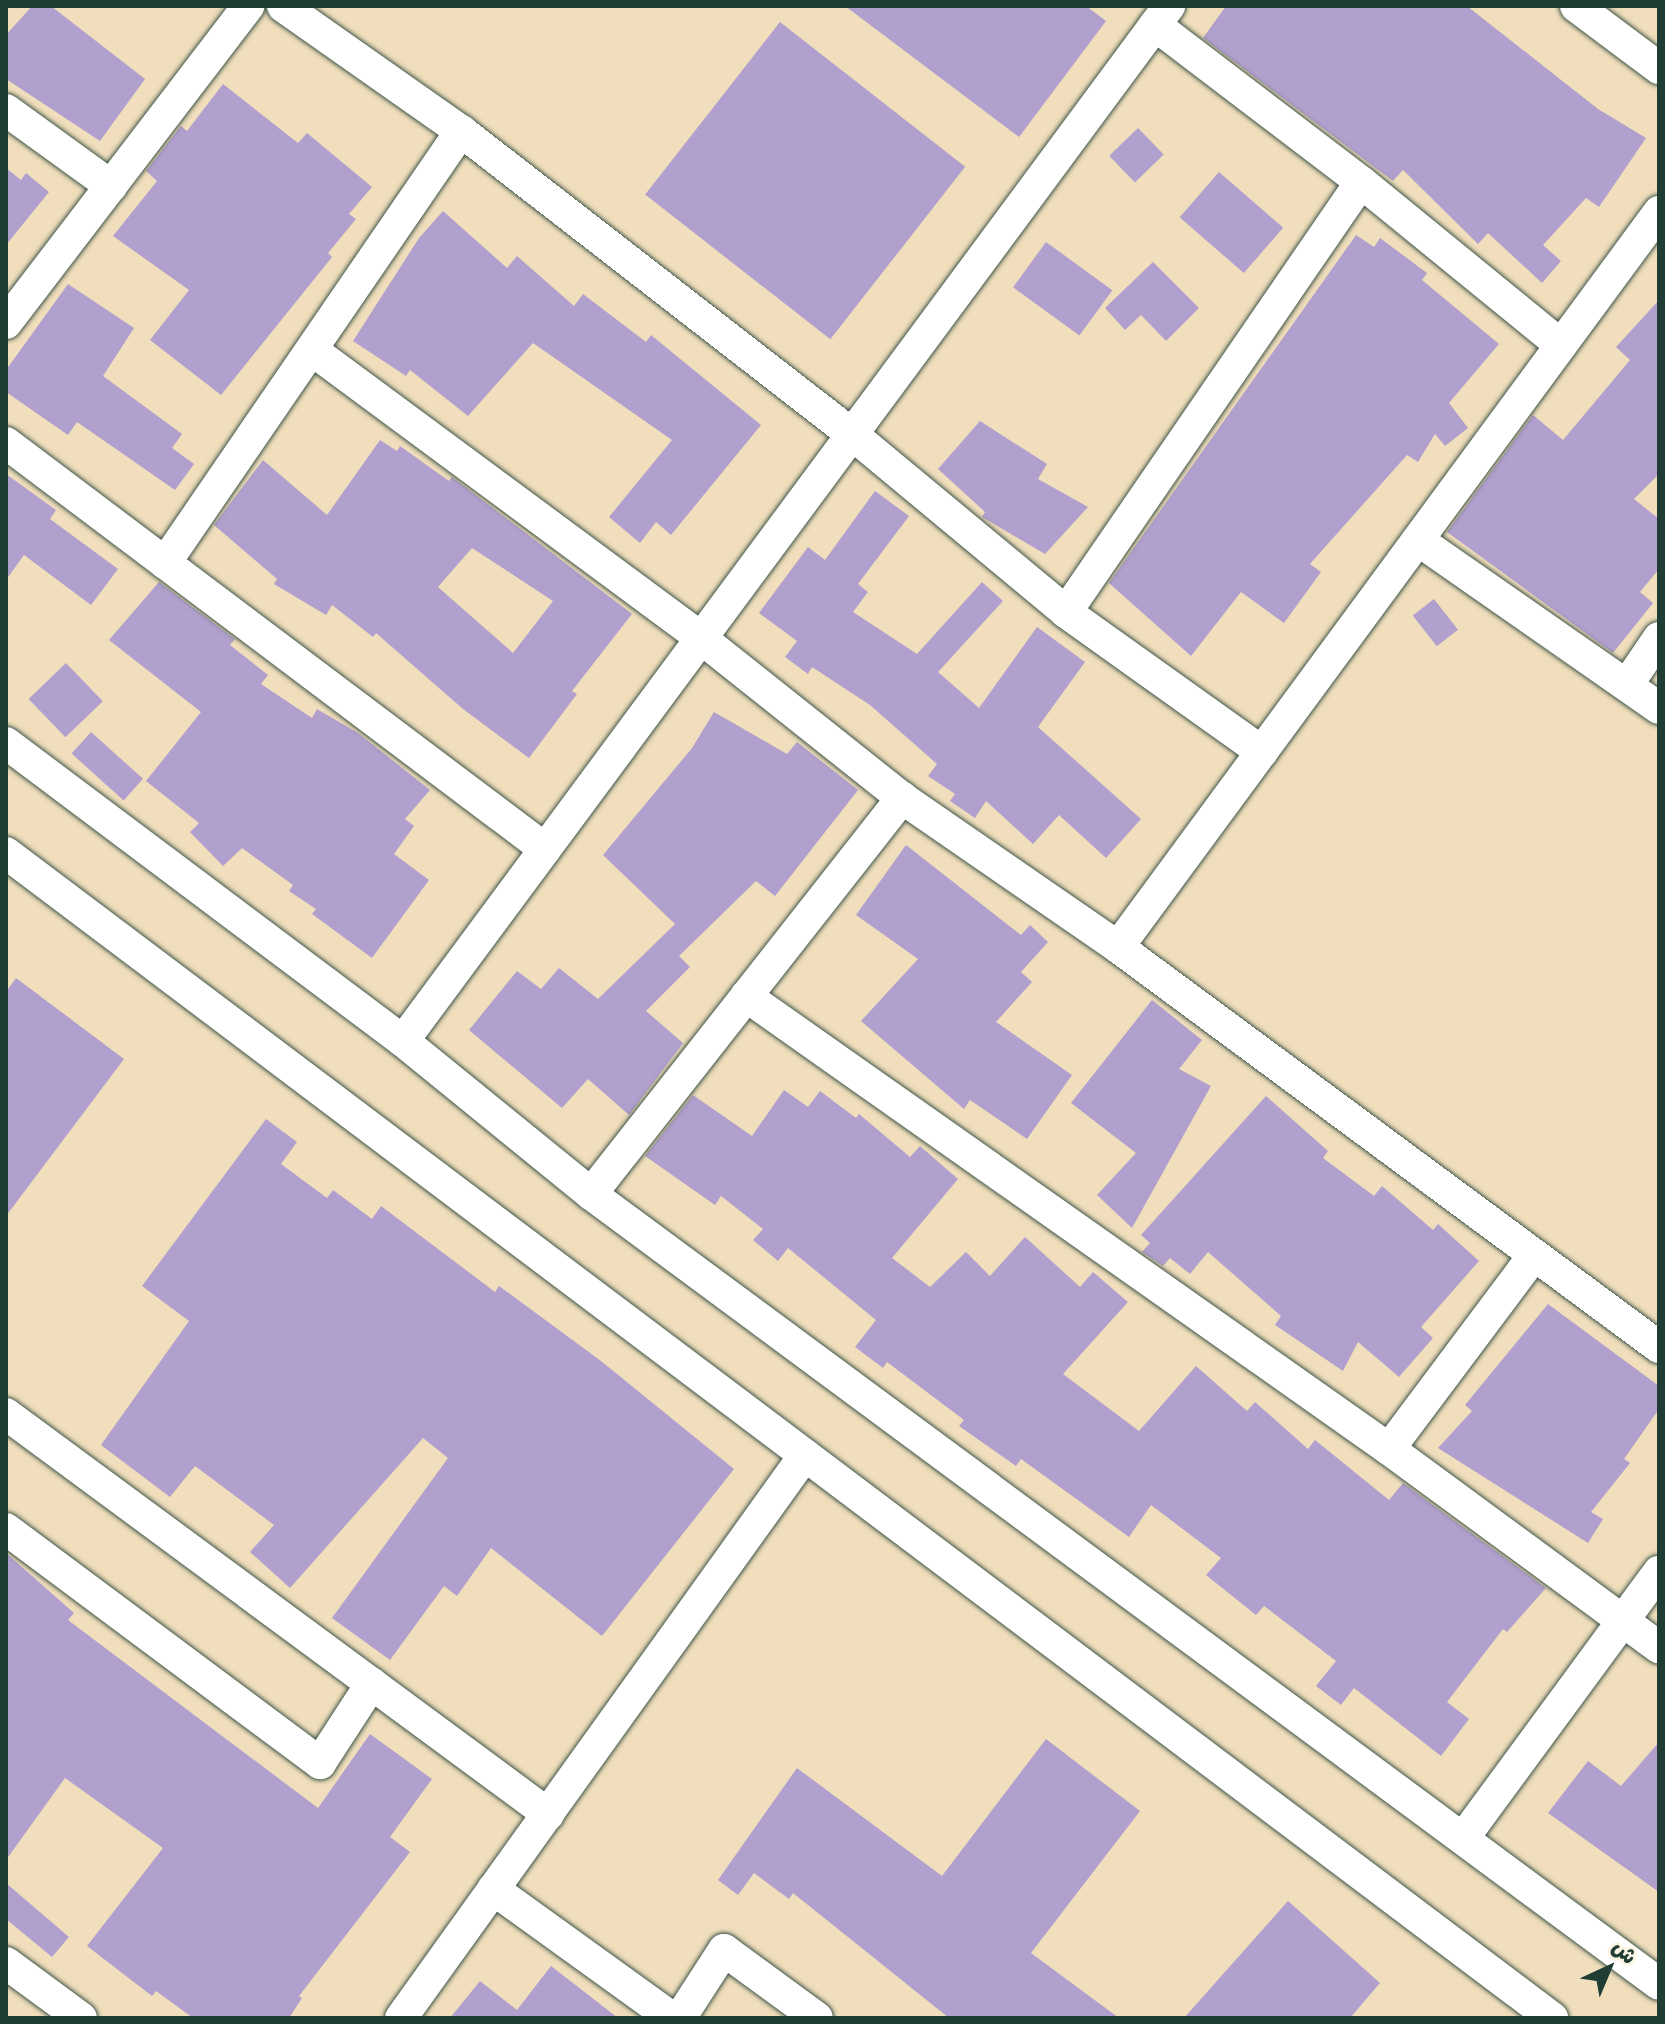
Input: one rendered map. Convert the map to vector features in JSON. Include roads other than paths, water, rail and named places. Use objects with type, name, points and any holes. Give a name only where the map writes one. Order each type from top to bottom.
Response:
[{"type":"street","points":[[6,323],[248,6]]},
{"type":"street","points":[[283,6],[461,131],[853,435],[1066,612],[1262,752]]},
{"type":"street","points":[[1576,6],[1659,68]]},
{"type":"street","points":[[403,1041],[1162,15],[1561,345]]},
{"type":"street","points":[[6,110],[111,186]]},
{"type":"street","points":[[165,563],[461,131]]},
{"type":"street","points":[[1066,612],[1361,182]]},
{"type":"street","points":[[1118,947],[1659,212]]},
{"type":"street","points":[[312,350],[702,639],[902,798],[1118,947],[1659,1347]]},
{"type":"street","points":[[6,443],[545,849]]},
{"type":"street","points":[[1418,540],[1659,708]]},
{"type":"street","points":[[1627,685],[1659,638]]},
{"type":"street","points":[[6,743],[403,1041],[591,1194],[1659,1984]]},
{"type":"street","points":[[591,1194],[902,798]]},
{"type":"street","points":[[6,853],[1552,2018]]},
{"type":"street","points":[[746,996],[1389,1449],[1659,1647]]},
{"type":"street","points":[[1389,1449],[1534,1255]]},
{"type":"street","points":[[6,1414],[548,1814]]},
{"type":"street","points":[[401,2018],[805,1455]]},
{"type":"street","points":[[6,1529],[320,1763],[372,1683]]},
{"type":"street","points":[[1464,1837],[1659,1572]]},
{"type":"street","points":[[493,1889],[672,2018]]},
{"type":"street","points":[[680,2018],[724,1950],[817,2018]]},
{"type":"street","points":[[6,1963],[81,2018]]}]
